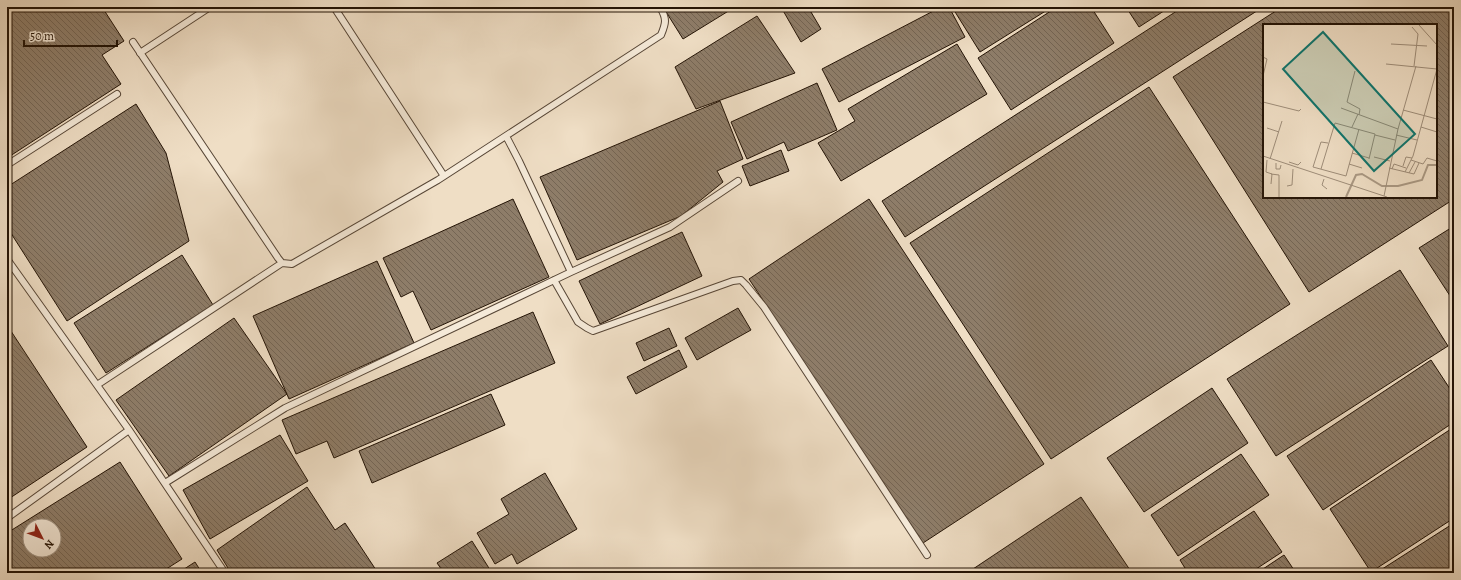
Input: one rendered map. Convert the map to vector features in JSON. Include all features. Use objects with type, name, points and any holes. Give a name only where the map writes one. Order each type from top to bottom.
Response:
[{"type":"lane","points":[[140,53],[210,7]]},
{"type":"lane","points":[[334,7],[444,176]]},
{"type":"lane","points":[[97,385],[282,263],[292,264],[299,261],[444,176],[660,35],[666,23],[660,7]]},
{"type":"lane","points":[[133,42],[282,263]]},
{"type":"lane","points":[[7,166],[117,94]]},
{"type":"lane","points":[[506,136],[571,272]]},
{"type":"lane","points":[[165,483],[285,408],[571,272],[670,228],[738,181]]},
{"type":"lane","points":[[7,259],[129,430],[225,573]]},
{"type":"lane","points":[[554,280],[578,322],[593,331],[733,281],[741,280],[764,307],[927,555]]},
{"type":"lane","points":[[7,518],[129,430]]},
{"type":"building","points":[[7,7],[102,7],[124,41],[102,55],[121,84],[7,158]]},
{"type":"building","points":[[663,7],[735,7],[683,39]]},
{"type":"building","points":[[781,7],[819,7],[811,12],[821,29],[801,42]]},
{"type":"building","points":[[941,7],[949,7],[965,37],[839,102],[822,69]]},
{"type":"building","points":[[952,7],[1052,7],[980,52]]},
{"type":"building","points":[[1057,7],[1091,7],[1114,43],[1011,110],[978,58]]},
{"type":"building","points":[[1126,7],[1170,7],[1139,27]]},
{"type":"building","points":[[1183,7],[1263,7],[905,237],[882,201]]},
{"type":"building","points":[[1282,7],[1454,7],[1454,199],[1309,292],[1173,77]]},
{"type":"building","points":[[757,16],[795,73],[696,109],[675,67]]},
{"type":"building","points":[[957,44],[987,94],[841,181],[818,143],[855,121],[848,109]]},
{"type":"building","points":[[817,83],[837,130],[788,151],[784,142],[747,159],[731,122]]},
{"type":"building","points":[[1149,87],[1290,304],[1051,459],[910,243]]},
{"type":"building","points":[[720,101],[743,159],[717,171],[723,182],[681,216],[577,260],[540,177]]},
{"type":"building","points":[[136,104],[166,153],[189,241],[67,321],[7,227],[7,187]]},
{"type":"building","points":[[781,150],[789,171],[750,186],[742,166]]},
{"type":"building","points":[[513,199],[549,277],[431,330],[413,291],[401,297],[383,258]]},
{"type":"building","points":[[869,199],[1044,464],[923,543],[749,279]]},
{"type":"building","points":[[1454,226],[1454,302],[1419,248]]},
{"type":"building","points":[[682,232],[702,276],[600,324],[579,281]]},
{"type":"building","points":[[182,255],[213,305],[106,373],[74,323]]},
{"type":"building","points":[[377,261],[414,343],[289,399],[253,316]]},
{"type":"building","points":[[1400,270],[1448,346],[1276,456],[1227,379]]},
{"type":"building","points":[[738,308],[751,330],[697,360],[685,338]]},
{"type":"building","points":[[533,312],[555,363],[334,458],[327,441],[296,454],[282,420]]},
{"type":"building","points":[[234,318],[287,394],[169,476],[116,400]]},
{"type":"building","points":[[7,325],[87,447],[7,500]]},
{"type":"building","points":[[669,328],[677,346],[644,361],[636,343]]},
{"type":"building","points":[[679,350],[687,367],[636,394],[627,377]]},
{"type":"building","points":[[1431,360],[1454,395],[1454,422],[1323,510],[1287,456]]},
{"type":"building","points":[[1212,388],[1248,443],[1144,512],[1107,458]]},
{"type":"building","points":[[491,394],[505,425],[372,483],[359,451]]},
{"type":"building","points":[[1454,427],[1454,518],[1371,572],[1330,509]]},
{"type":"building","points":[[280,435],[308,481],[210,539],[183,490]]},
{"type":"building","points":[[1241,454],[1269,495],[1178,556],[1151,515]]},
{"type":"building","points":[[120,462],[182,559],[160,573],[7,573],[7,533],[22,524],[22,558],[62,558],[62,518],[31,518]]},
{"type":"building","points":[[545,473],[577,529],[517,564],[512,554],[495,564],[477,533],[509,514],[501,499]]},
{"type":"building","points":[[307,487],[335,530],[345,523],[378,573],[231,573],[217,550]]},
{"type":"building","points":[[1081,497],[1132,573],[967,573]]},
{"type":"building","points":[[1254,511],[1282,552],[1250,573],[1188,573],[1180,560]]},
{"type":"building","points":[[1454,523],[1454,573],[1376,573]]},
{"type":"building","points":[[472,541],[492,573],[444,573],[437,563]]},
{"type":"building","points":[[1284,555],[1296,573],[1257,573]]},
{"type":"building","points":[[195,562],[202,573],[178,573]]}]
